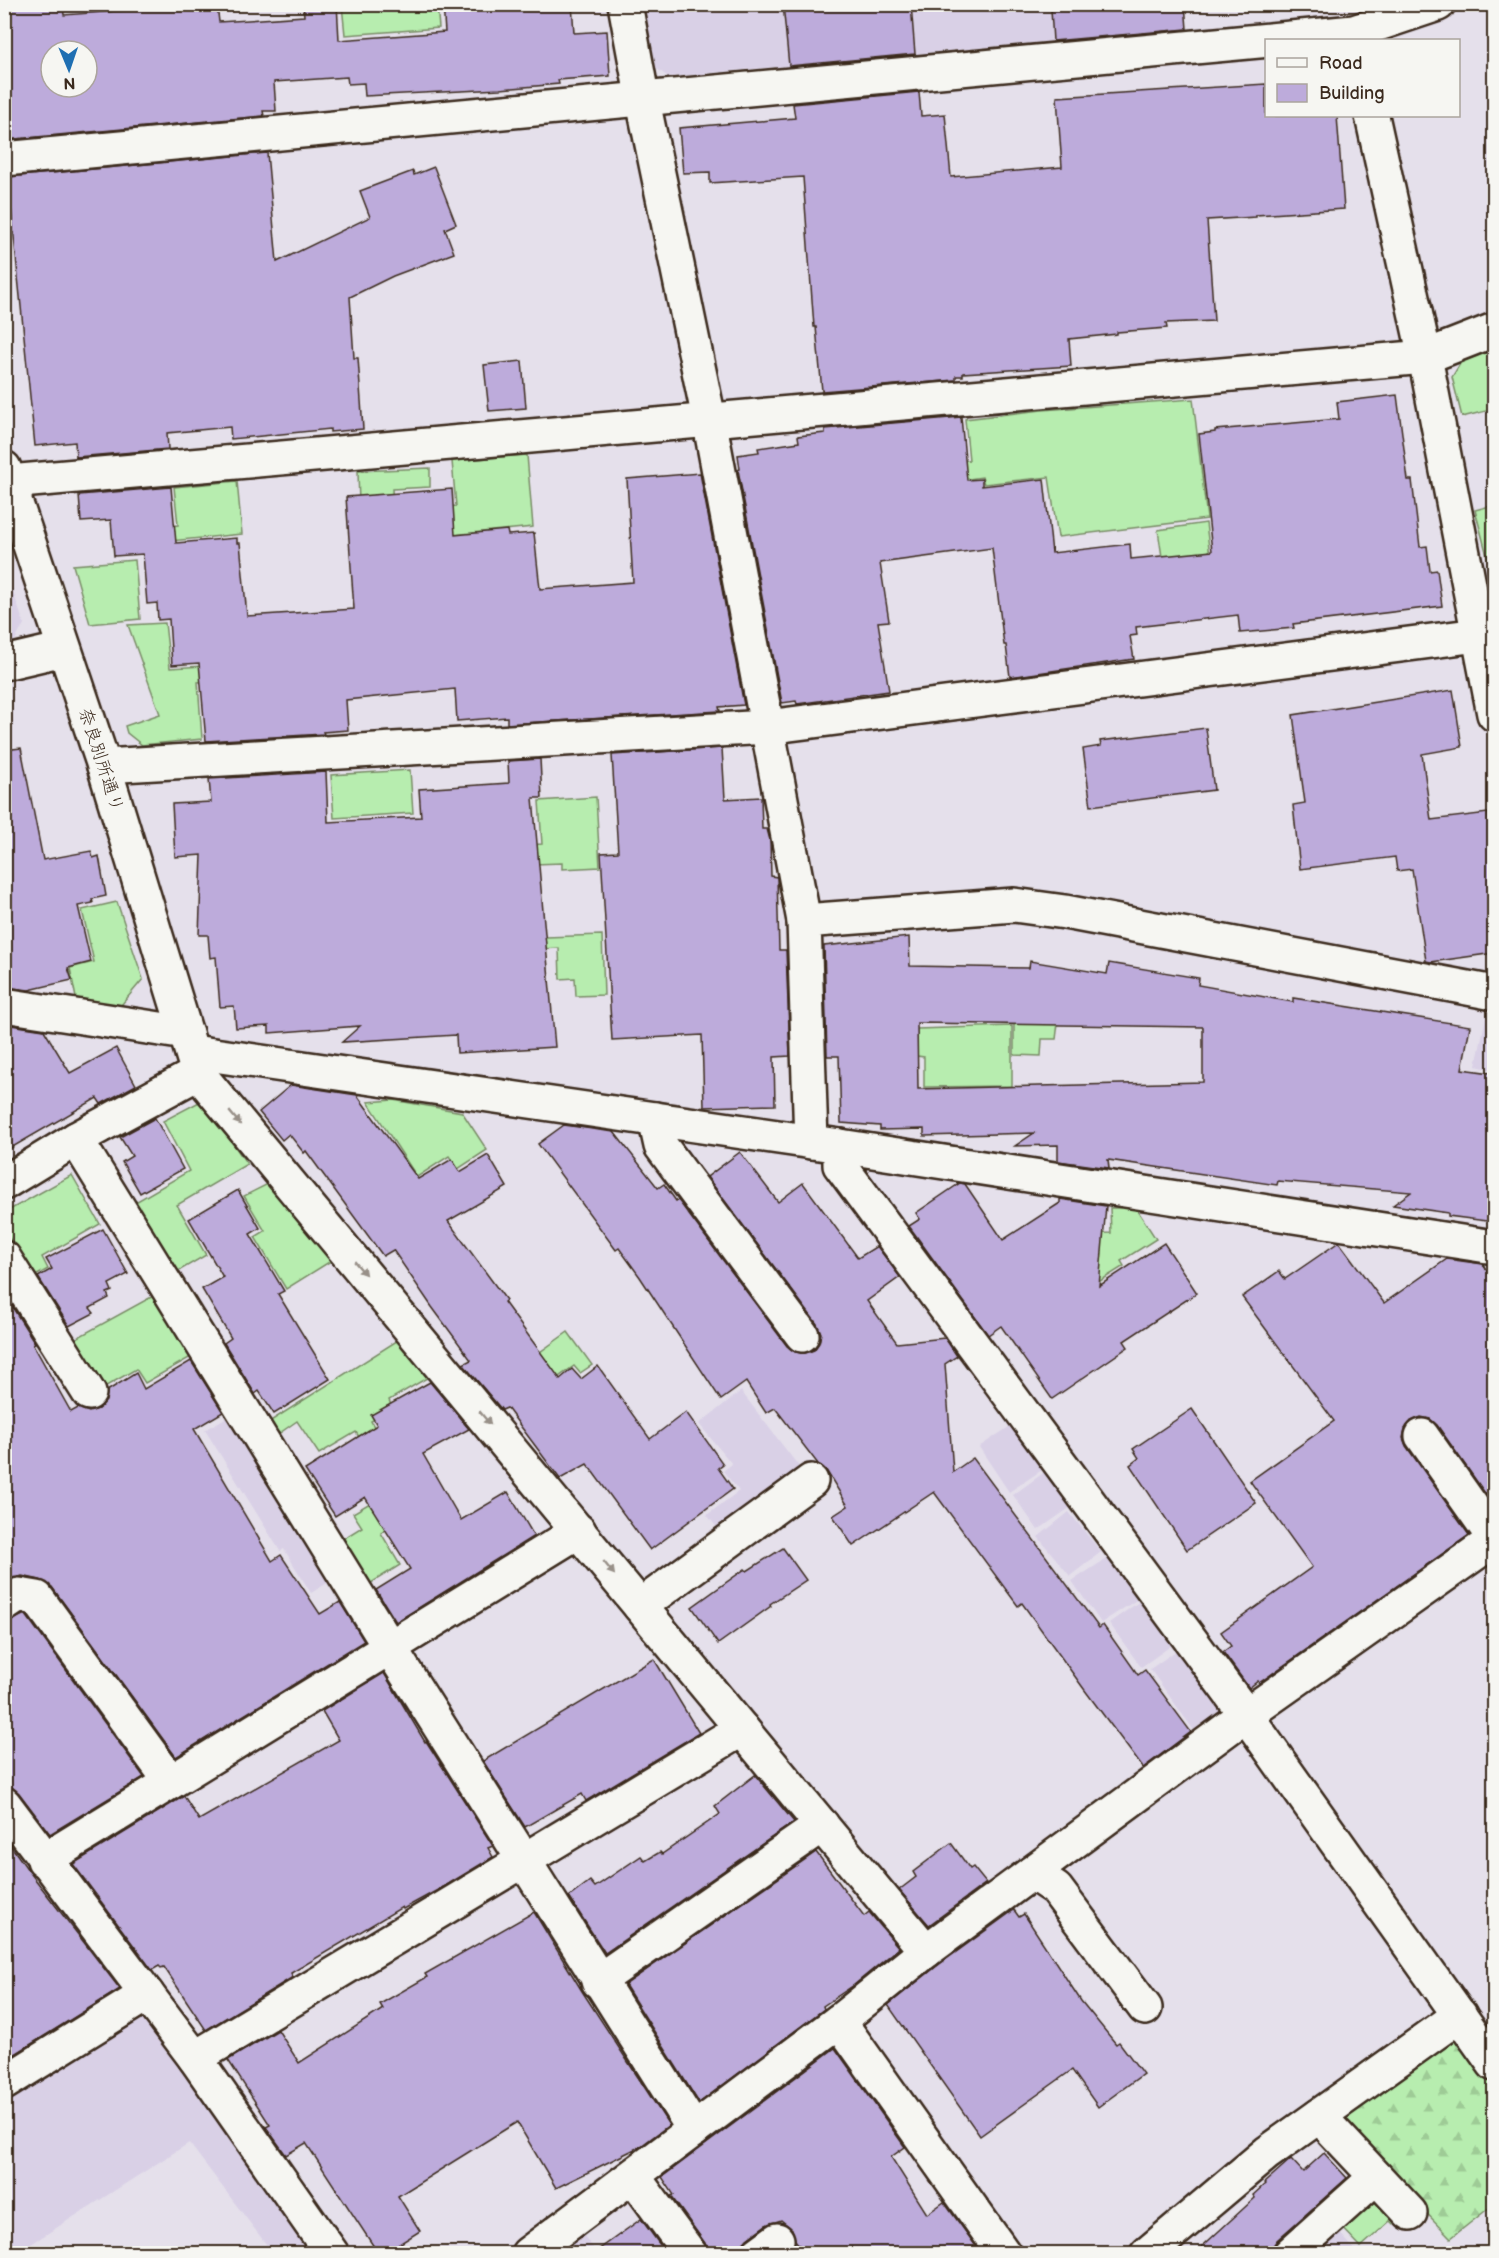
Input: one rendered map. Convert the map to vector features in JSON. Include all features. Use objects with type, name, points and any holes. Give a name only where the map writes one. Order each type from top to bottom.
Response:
[{"type":"street","points":[[625,4],[709,419],[804,921],[825,1144],[1246,1715],[1494,2064]]},
{"type":"street","points":[[4,159],[643,100],[1352,26],[1438,4]]},
{"type":"street","points":[[1372,117],[1486,633],[1494,714]]},
{"type":"street","points":[[7,475],[709,419],[1425,357],[1494,330]]},
{"type":"street","name":"奈良別所通り","points":[[7,475],[104,766],[192,1053]]},
{"type":"street","points":[[104,766],[767,727],[1486,633]]},
{"type":"street","points":[[4,663],[64,649]]},
{"type":"street","points":[[804,921],[1014,905],[1065,912],[1494,993]]},
{"type":"street","points":[[4,1005],[192,1053],[825,1144],[1494,1247]]},
{"type":"street","points":[[4,1183],[76,1139],[192,1053]]},
{"type":"street","points":[[192,1053],[640,1606],[926,1951]]},
{"type":"street","points":[[656,1119],[661,1146],[802,1335]]},
{"type":"street","points":[[76,1139],[390,1648],[694,2130]]},
{"type":"street","points":[[4,1258],[89,1393]]},
{"type":"street","points":[[528,2253],[839,2021],[926,1951],[1246,1715],[1494,1539],[1422,1436]]},
{"type":"street","points":[[640,1606],[812,1481]]},
{"type":"street","points":[[44,1860],[579,1531]]},
{"type":"street","points":[[4,1605],[18,1595],[37,1598],[171,1782]]},
{"type":"street","points":[[195,2058],[522,1859],[742,1729]]},
{"type":"street","points":[[4,1804],[195,2058],[332,2253]]},
{"type":"street","points":[[598,1981],[822,1826]]},
{"type":"street","points":[[1032,1873],[1056,1889],[1145,2008]]},
{"type":"street","points":[[4,2083],[147,1994]]},
{"type":"street","points":[[1147,2253],[1267,2153],[1460,2016]]},
{"type":"street","points":[[839,2021],[1004,2253]]},
{"type":"street","points":[[1319,2116],[1410,2213]]},
{"type":"street","points":[[633,2175],[690,2253]]},
{"type":"street","points":[[1290,2253],[1376,2177]]},
{"type":"shaded area","points":[[644,5],[1092,5],[1098,37],[668,77],[656,68]]},
{"type":"shaded area","points":[[4,565],[24,624],[14,642],[5,644]]},
{"type":"shaded area","points":[[1486,1017],[1494,1018],[1494,1070],[1476,1066]]},
{"type":"shaded area","points":[[741,1391],[800,1468],[719,1530],[707,1515],[739,1491],[723,1471],[732,1464],[699,1424]]},
{"type":"shaded area","points":[[227,1417],[329,1582],[311,1593],[284,1549],[280,1551],[205,1430]]},
{"type":"shaded area","points":[[1012,1425],[1042,1470],[1009,1492],[979,1447]]},
{"type":"shaded area","points":[[1046,1471],[1071,1507],[1038,1530],[1013,1495]]},
{"type":"shaded area","points":[[1069,1512],[1101,1552],[1070,1576],[1038,1537]]},
{"type":"shaded area","points":[[1109,1557],[1138,1599],[1101,1623],[1072,1581]]},
{"type":"shaded area","points":[[1143,1599],[1175,1643],[1141,1667],[1109,1623]]},
{"type":"shaded area","points":[[1180,1648],[1228,1715],[1198,1736],[1150,1669]]},
{"type":"shaded area","points":[[146,2013],[315,2253],[273,2253],[189,2143],[17,2253],[11,2253],[4,2245],[4,2101]]},
{"type":"shaded area","points":[[1336,2229],[1357,2252],[1355,2254],[1308,2254]]},
{"type":"shaded area","points":[[584,2236],[597,2253],[559,2254]]},
{"type":"green space","points":[[342,5],[437,5],[439,28],[345,35]]},
{"type":"green space","points":[[1494,349],[1494,409],[1462,417],[1452,377],[1461,362]]},
{"type":"green space","points":[[1193,399],[1207,519],[1058,537],[1049,477],[984,484],[982,477],[969,479],[969,488],[946,462],[969,460],[965,419],[1042,410]]},
{"type":"green space","points":[[527,455],[533,527],[441,536],[439,508],[456,506],[452,461]]},
{"type":"green space","points":[[430,468],[430,487],[392,489],[394,534],[360,536],[358,471]]},
{"type":"green space","points":[[237,481],[242,534],[150,543],[149,528],[178,525],[174,487]]},
{"type":"green space","points":[[1494,505],[1494,582],[1475,510]]},
{"type":"green space","points":[[1206,523],[1210,556],[1164,570],[1158,530]]},
{"type":"green space","points":[[135,560],[140,619],[90,624],[73,565]]},
{"type":"green space","points":[[165,623],[170,668],[238,664],[239,679],[198,682],[202,739],[142,745],[127,733],[125,726],[160,714],[128,625]]},
{"type":"green space","points":[[410,770],[413,813],[334,818],[331,775]]},
{"type":"green space","points":[[596,797],[600,867],[562,869],[562,863],[534,864],[512,846],[542,844],[539,801]]},
{"type":"green space","points":[[117,902],[143,979],[117,1010],[77,1003],[70,968],[94,962],[82,910]]},
{"type":"green space","points":[[602,935],[604,995],[576,996],[575,978],[560,979],[559,948],[519,950],[518,938]]},
{"type":"green space","points":[[1014,1006],[1059,1015],[1056,1039],[1042,1039],[1041,1056],[1014,1055]]},
{"type":"green space","points":[[1012,1026],[1012,1086],[924,1087],[924,1057],[917,1056],[917,1029]]},
{"type":"green space","points":[[203,1100],[247,1164],[177,1205],[206,1255],[170,1276],[132,1204],[189,1171],[163,1121]]},
{"type":"green space","points":[[393,1100],[462,1112],[487,1150],[458,1169],[449,1156],[417,1177],[368,1102]]},
{"type":"green space","points":[[72,1175],[100,1224],[42,1257],[48,1269],[32,1278],[5,1230],[4,1213]]},
{"type":"green space","points":[[274,1181],[334,1259],[286,1289],[255,1237],[265,1231],[244,1196]]},
{"type":"green space","points":[[1110,1208],[1136,1208],[1156,1239],[1121,1261],[1124,1266],[1097,1283],[1085,1234],[1111,1233]]},
{"type":"green space","points":[[155,1295],[191,1357],[145,1383],[136,1369],[101,1389],[73,1340]]},
{"type":"green space","points":[[568,1332],[592,1365],[580,1373],[574,1366],[513,1410],[495,1384]]},
{"type":"green space","points":[[403,1337],[432,1375],[389,1400],[393,1410],[371,1421],[398,1473],[385,1480],[356,1432],[319,1454],[297,1421],[277,1435],[269,1422]]},
{"type":"green space","points":[[375,1500],[391,1526],[381,1533],[400,1565],[368,1585],[341,1540],[362,1527],[353,1513]]},
{"type":"green space","points":[[1456,2037],[1494,2086],[1494,2204],[1451,2238],[1340,2125],[1341,2113]]},
{"type":"green space","points":[[1376,2189],[1401,2216],[1393,2224],[1390,2221],[1361,2247],[1338,2223]]},
{"type":"building","points":[[4,4],[63,4],[64,15],[129,10],[128,6],[147,4],[217,5],[219,22],[304,16],[303,4],[337,4],[339,40],[445,32],[443,4],[572,4],[574,33],[607,31],[610,76],[558,80],[559,84],[500,89],[365,96],[364,83],[348,84],[347,77],[274,82],[276,111],[263,111],[264,116],[4,140]]},
{"type":"building","points":[[783,4],[911,4],[915,54],[789,66]]},
{"type":"building","points":[[1094,4],[1185,4],[1187,29],[1053,41],[1051,10],[1095,7]]},
{"type":"building","points":[[1265,84],[1265,117],[1337,117],[1344,209],[1207,220],[1214,321],[1166,323],[1167,328],[1069,339],[1071,366],[963,373],[963,376],[956,376],[956,380],[822,391],[816,327],[814,327],[803,177],[710,183],[710,172],[683,173],[679,128],[795,118],[793,104],[919,92],[921,116],[945,114],[951,177],[1062,167],[1057,97]]},
{"type":"building","points":[[267,153],[277,262],[370,217],[360,191],[413,171],[414,175],[434,167],[456,224],[445,229],[454,253],[393,276],[350,297],[354,358],[358,358],[363,429],[330,432],[330,429],[231,439],[230,427],[167,433],[168,449],[76,457],[75,442],[35,446],[8,177]]},
{"type":"building","points":[[522,361],[526,408],[489,411],[484,365]]},
{"type":"building","points":[[1397,395],[1408,480],[1412,480],[1420,547],[1427,546],[1430,571],[1437,570],[1442,606],[1293,624],[1294,628],[1240,633],[1238,615],[1136,627],[1137,635],[1130,636],[1134,659],[1010,677],[992,548],[880,563],[889,621],[878,622],[889,691],[797,704],[796,701],[782,703],[738,470],[740,469],[738,455],[759,452],[758,448],[799,442],[798,436],[825,433],[825,429],[961,417],[967,480],[982,479],[982,486],[1044,479],[1052,553],[1130,544],[1131,559],[1212,551],[1199,434],[1215,432],[1215,430],[1339,419],[1337,402]]},
{"type":"building","points":[[700,473],[744,705],[719,707],[720,711],[507,724],[507,717],[457,721],[455,689],[346,700],[348,730],[323,732],[324,734],[206,741],[199,663],[172,665],[169,619],[158,620],[157,603],[147,604],[143,554],[114,556],[111,520],[81,522],[79,495],[171,487],[176,543],[237,538],[237,543],[240,543],[247,616],[354,609],[346,497],[452,489],[455,535],[507,530],[508,535],[534,533],[540,589],[633,582],[627,479]]},
{"type":"building","points":[[1453,690],[1462,747],[1422,754],[1431,820],[1488,813],[1494,870],[1494,953],[1431,962],[1426,961],[1412,869],[1397,871],[1395,857],[1300,869],[1293,805],[1305,803],[1293,715]]},
{"type":"building","points":[[1206,728],[1214,790],[1091,806],[1083,749],[1101,746],[1100,741]]},
{"type":"building","points":[[21,748],[43,860],[91,851],[93,858],[99,856],[106,896],[92,899],[93,903],[78,906],[91,962],[68,968],[72,980],[29,990],[4,987],[4,750]]},
{"type":"building","points":[[722,748],[725,799],[761,797],[762,829],[767,829],[770,840],[771,876],[777,877],[779,950],[786,950],[790,1056],[774,1057],[775,1105],[704,1107],[702,1035],[612,1040],[601,853],[618,852],[612,755]]},
{"type":"building","points":[[540,759],[542,798],[533,798],[555,1047],[457,1053],[456,1035],[342,1042],[360,1026],[269,1033],[269,1026],[236,1028],[234,1006],[220,1007],[216,957],[210,958],[208,935],[199,935],[202,855],[175,857],[172,804],[211,802],[209,779],[326,772],[328,822],[421,817],[419,789],[509,783],[508,761]]},
{"type":"building","points":[[909,937],[910,966],[1029,968],[1030,961],[1107,974],[1109,963],[1199,978],[1198,985],[1293,1002],[1293,998],[1470,1026],[1462,1069],[1491,1073],[1489,1085],[1494,1086],[1494,1222],[1393,1205],[1411,1192],[1278,1181],[1277,1185],[1108,1160],[1109,1168],[1058,1161],[1058,1145],[1015,1146],[1034,1133],[924,1136],[924,1129],[880,1130],[880,1126],[841,1123],[839,1056],[827,1056],[824,946]],"holes":[[[917,1023],[1203,1027],[1203,1082],[918,1089]]]},
{"type":"building","points":[[4,1024],[44,1030],[70,1073],[116,1048],[136,1085],[101,1104],[97,1098],[4,1152]]},
{"type":"building","points":[[291,1085],[357,1095],[418,1179],[452,1159],[460,1172],[488,1155],[507,1187],[448,1221],[560,1379],[572,1369],[581,1379],[598,1366],[650,1439],[686,1412],[723,1464],[718,1468],[733,1489],[650,1550],[587,1464],[560,1479],[507,1408],[502,1410],[463,1364],[471,1360],[393,1250],[383,1256],[306,1151],[304,1153],[289,1134],[282,1140],[259,1112]]},
{"type":"building","points":[[155,1118],[183,1169],[140,1193],[122,1162],[132,1156],[120,1137]]},
{"type":"building","points":[[564,1125],[614,1132],[658,1188],[664,1184],[676,1201],[678,1200],[787,1346],[795,1352],[805,1353],[814,1350],[819,1343],[821,1333],[817,1324],[707,1177],[740,1152],[778,1202],[803,1183],[858,1258],[877,1246],[900,1277],[867,1301],[897,1343],[945,1338],[957,1356],[945,1364],[953,1472],[973,1458],[1099,1628],[1103,1625],[1138,1675],[1145,1670],[1191,1732],[1143,1768],[1022,1603],[1018,1606],[934,1492],[853,1546],[833,1516],[848,1506],[826,1470],[818,1464],[775,1408],[766,1413],[746,1382],[721,1400],[640,1277],[619,1248],[616,1250],[538,1144]]},
{"type":"building","points":[[960,1183],[965,1184],[1003,1240],[1060,1203],[1060,1199],[1106,1206],[1099,1286],[1164,1243],[1197,1293],[1124,1341],[1128,1347],[1052,1399],[1001,1326],[988,1335],[909,1226],[920,1219],[916,1213]]},
{"type":"building","points":[[238,1190],[260,1228],[250,1234],[284,1291],[278,1294],[330,1379],[274,1414],[259,1391],[255,1394],[224,1343],[231,1338],[202,1289],[223,1277],[189,1219]]},
{"type":"building","points":[[103,1229],[128,1274],[109,1284],[112,1291],[107,1293],[109,1298],[90,1308],[94,1313],[69,1326],[38,1277],[52,1269],[46,1259]]},
{"type":"building","points":[[1339,1242],[1384,1303],[1447,1259],[1483,1264],[1494,1283],[1494,1506],[1437,1425],[1430,1419],[1421,1417],[1411,1421],[1405,1429],[1403,1438],[1406,1446],[1469,1535],[1249,1688],[1223,1652],[1231,1646],[1221,1632],[1312,1567],[1250,1481],[1334,1421],[1242,1297],[1279,1271],[1285,1279]]},
{"type":"building","points":[[4,1294],[35,1343],[33,1344],[71,1412],[78,1408],[89,1412],[98,1409],[106,1401],[107,1391],[136,1373],[144,1389],[191,1361],[223,1412],[194,1429],[272,1561],[281,1555],[320,1614],[340,1602],[364,1641],[176,1757],[52,1587],[40,1580],[22,1576],[4,1582]]},
{"type":"building","points":[[430,1382],[469,1429],[423,1454],[461,1520],[508,1492],[534,1536],[396,1622],[376,1590],[410,1569],[365,1497],[335,1516],[305,1470],[377,1425],[371,1415]]},
{"type":"building","points":[[1192,1409],[1256,1503],[1187,1550],[1130,1465],[1139,1458],[1133,1449]]},
{"type":"building","points":[[783,1548],[806,1580],[718,1644],[692,1607],[745,1569],[747,1571]]},
{"type":"building","points":[[26,1615],[144,1777],[50,1834],[19,1793],[12,1787],[4,1786],[4,1624]]},
{"type":"building","points":[[654,1659],[699,1733],[586,1801],[582,1794],[525,1827],[483,1761]]},
{"type":"building","points":[[384,1673],[425,1742],[493,1846],[488,1848],[493,1857],[445,1886],[403,1909],[402,1907],[291,1973],[293,1977],[206,2030],[164,1967],[159,1966],[152,1970],[73,1864],[184,1796],[199,1820],[339,1740],[322,1711]]},
{"type":"building","points":[[755,1775],[794,1822],[605,1953],[569,1897],[590,1881],[595,1887],[641,1856],[645,1861],[660,1852],[662,1854],[720,1814],[715,1806]]},
{"type":"building","points":[[4,1836],[120,1989],[4,2061]]},
{"type":"building","points":[[951,1843],[970,1869],[973,1867],[986,1883],[929,1925],[899,1890],[916,1877],[913,1872]]},
{"type":"building","points":[[816,1852],[864,1916],[869,1912],[899,1948],[854,1985],[823,2006],[824,2009],[699,2103],[625,1985]]},
{"type":"building","points":[[1014,1910],[1019,1917],[1024,1914],[1081,2001],[1116,2044],[1119,2042],[1143,2074],[1098,2107],[1072,2070],[980,2136],[888,2005]]},
{"type":"building","points":[[534,1912],[669,2125],[641,2146],[556,2188],[517,2122],[398,2196],[420,2231],[385,2253],[378,2253],[306,2143],[286,2155],[266,2127],[270,2125],[228,2060],[278,2030],[299,2063],[383,2009],[380,2004],[427,1977],[425,1974]]},
{"type":"building","points":[[835,2048],[905,2147],[891,2157],[927,2214],[944,2202],[981,2253],[805,2253],[795,2240],[792,2229],[781,2220],[766,2225],[747,2239],[734,2253],[708,2253],[705,2243],[671,2196],[674,2195],[662,2177]]},
{"type":"building","points":[[1324,2153],[1347,2178],[1277,2240],[1268,2253],[1195,2253],[1255,2198],[1253,2195],[1264,2183],[1291,2159],[1303,2172]]},
{"type":"building","points":[[641,2219],[666,2253],[594,2253]]}]
